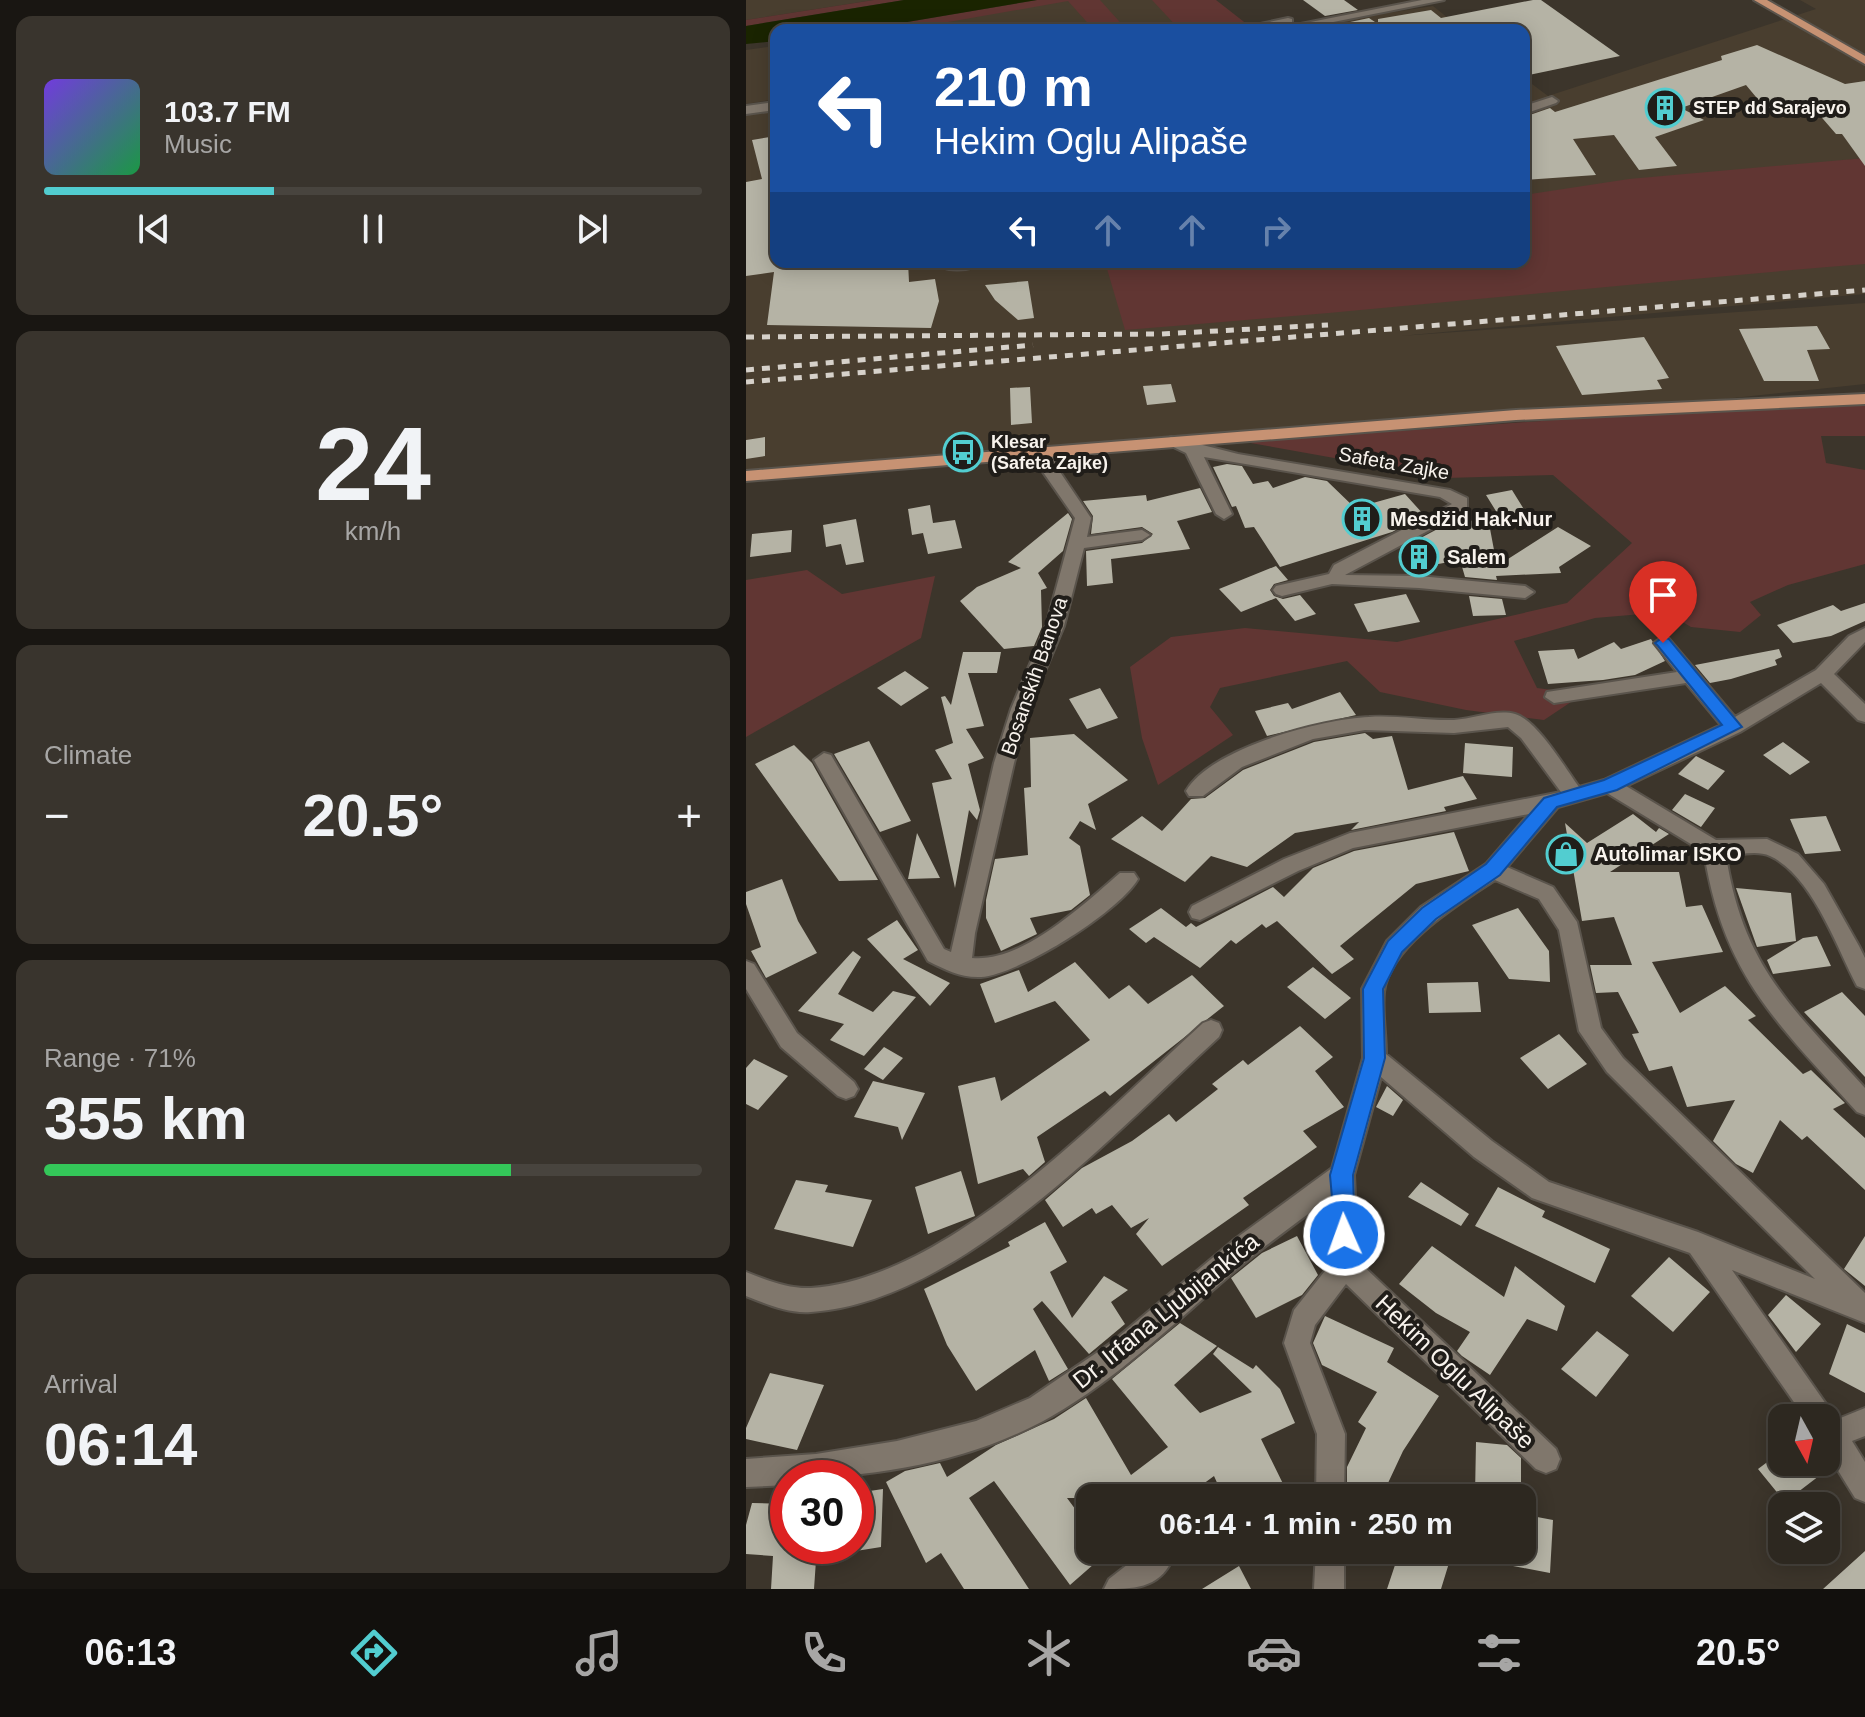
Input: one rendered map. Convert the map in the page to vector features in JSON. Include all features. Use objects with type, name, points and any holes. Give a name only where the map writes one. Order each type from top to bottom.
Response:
[{"type":"main road","points":[[1759,0],[1865,61]]},
{"type":"main road","points":[[1780,0],[1865,49]]},
{"type":"main road","name":"Safeta Zajke","points":[[746,476],[1516,415],[1865,396]]},
{"type":"street","points":[[1269,24],[1398,0]]},
{"type":"street","points":[[1308,24],[1439,0]]},
{"type":"street","points":[[1530,108],[1552,101]]},
{"type":"street","points":[[746,110],[770,107]]},
{"type":"street","points":[[746,118],[770,115]]},
{"type":"street","name":"Safeta Zajke","points":[[1171,442],[1192,450],[1444,493],[1461,502],[1461,506],[1340,569],[1335,578]]},
{"type":"street","points":[[1192,450],[1224,514]]},
{"type":"street","name":"Bosanskih Banova","points":[[960,967],[964,933],[1004,763],[1020,709],[1055,626],[1083,518],[1072,497],[1049,473],[1046,453]]},
{"type":"street","points":[[1075,544],[1142,535]]},
{"type":"street","points":[[1282,590],[1335,578],[1340,581],[1419,582],[1525,592]]},
{"type":"street","points":[[1200,912],[1291,865],[1350,841],[1551,802],[1610,785],[1733,727],[1823,674],[1855,640],[1865,634]]},
{"type":"street","points":[[1663,643],[1733,727]]},
{"type":"street","points":[[1823,674],[1865,715]]},
{"type":"street","points":[[1554,697],[1691,676]]},
{"type":"street","points":[[1196,791],[1207,780],[1247,754],[1314,733],[1387,723],[1462,726],[1512,720],[1528,733],[1573,794]]},
{"type":"street","points":[[824,760],[936,955],[960,967],[995,965],[1034,949],[1085,915],[1127,879]]},
{"type":"street","points":[[1610,785],[1714,848],[1751,843],[1776,850],[1791,861],[1822,898],[1865,980]]},
{"type":"street","points":[[1330,1484],[1331,1434],[1297,1343],[1298,1329],[1345,1266],[1342,1175],[1375,1058],[1373,989],[1395,947],[1429,913],[1493,870],[1551,802]]},
{"type":"street","points":[[1714,848],[1717,877],[1741,952],[1759,982],[1865,1105]]},
{"type":"street","points":[[1493,870],[1546,893],[1569,928],[1590,1031],[1615,1065],[1865,1312]]},
{"type":"street","points":[[746,970],[789,1040],[846,1089]]},
{"type":"street","points":[[746,1284],[768,1293],[811,1300],[854,1293],[907,1276],[997,1219],[1211,1030]]},
{"type":"street","points":[[1375,1058],[1483,1149],[1541,1190],[1698,1244],[1865,1312]]},
{"type":"street","name":"Dr. Irfana Ljubijankića","points":[[746,1473],[800,1472],[962,1438],[1038,1409],[1103,1369],[1245,1247],[1342,1175]]},
{"type":"street","points":[[1698,1244],[1811,1404]]},
{"type":"street","name":"Hekim Oglu Alipaše","points":[[1345,1266],[1546,1459]]},
{"type":"street","points":[[1840,1425],[1865,1422]]},
{"type":"street","points":[[1840,1447],[1865,1488]]},
{"type":"street","points":[[1119,1589],[1152,1564]]},
{"type":"street","points":[[1329,1589],[1330,1564]]},
{"type":"shaded area","points":[[746,0],[874,0],[746,20]]},
{"type":"shaded area","points":[[874,0],[904,0],[746,26],[746,20]]},
{"type":"shaded area","points":[[904,0],[1037,0],[895,24],[770,24],[770,42],[746,44],[746,26]]},
{"type":"shaded area","points":[[1037,0],[1100,0],[1122,24],[1089,24],[1068,1],[937,24],[895,24]]},
{"type":"shaded area","points":[[1052,0],[1214,0],[1244,24],[918,24]]},
{"type":"shaded area","points":[[1152,0],[1216,0],[1247,24],[1174,24]]},
{"type":"shaded area","points":[[1800,0],[1865,0],[1865,158],[1820,163],[1865,160],[1865,294],[1400,336],[1865,303],[1865,384],[1658,406],[746,476],[746,109],[770,108],[770,268],[1530,268],[1530,82],[1548,96],[1816,9]]},
{"type":"shaded area","points":[[1433,6],[1456,24],[1318,24]]},
{"type":"shaded area","points":[[770,47],[770,100],[746,104],[746,50]]},
{"type":"shaded area","points":[[1865,158],[1865,264],[1125,330],[1107,268],[1530,268],[1530,194],[1629,179]]},
{"type":"shaded area","points":[[1865,403],[1865,436],[1821,436],[1826,463],[1865,470],[1865,564],[1788,585],[1750,602],[1761,615],[1740,632],[1691,627],[1666,612],[1595,618],[1514,641],[1537,688],[1583,694],[1544,720],[1466,710],[1380,692],[1347,661],[1220,688],[1210,707],[1233,735],[1158,785],[1142,738],[1130,667],[1171,637],[1245,628],[1397,642],[1567,603],[1632,543],[1553,475],[1446,478],[1245,442],[1682,411]]},
{"type":"shaded area","points":[[807,570],[842,594],[935,576],[921,638],[746,737],[746,580]]},
{"type":"building","points":[[1303,0],[1344,0],[1358,10],[1325,16]]},
{"type":"building","points":[[1541,0],[1620,56],[1530,75],[1530,24],[1378,24],[1378,19],[1431,10],[1441,18]]},
{"type":"building","points":[[1369,18],[1378,24],[1341,24]]},
{"type":"building","points":[[1757,45],[1845,84],[1865,81],[1865,166],[1842,134],[1836,134],[1817,112],[1771,115],[1746,85],[1681,108],[1704,120],[1655,137],[1677,166],[1639,170],[1614,135],[1573,139],[1596,175],[1530,180],[1530,115],[1550,108],[1555,112],[1722,60],[1721,56]]},
{"type":"building","points":[[770,137],[770,268],[908,268],[909,282],[935,279],[939,301],[931,328],[767,325],[774,272],[746,276],[746,182],[762,179],[752,140]]},
{"type":"building","points":[[1028,281],[1034,318],[1018,320],[995,300],[985,285]]},
{"type":"building","points":[[1817,326],[1830,349],[1807,350],[1819,381],[1764,381],[1739,329]]},
{"type":"building","points":[[1644,337],[1669,378],[1657,380],[1662,389],[1582,395],[1556,346]]},
{"type":"building","points":[[1171,384],[1176,402],[1147,405],[1143,386]]},
{"type":"building","points":[[1030,387],[1032,423],[1011,425],[1010,388]]},
{"type":"building","points":[[765,437],[765,456],[746,459],[746,440]]},
{"type":"building","points":[[1227,464],[1242,466],[1253,484],[1268,481],[1273,488],[1305,477],[1327,481],[1355,508],[1405,494],[1424,515],[1392,532],[1280,567],[1254,527],[1245,528],[1236,506],[1232,507],[1213,467]]},
{"type":"building","points":[[1200,488],[1212,512],[1177,521],[1190,549],[1111,559],[1113,583],[1087,586],[1086,551],[1142,543],[1153,534],[1142,527],[1091,534],[1093,516],[1083,501],[1146,495],[1147,501]]},
{"type":"building","points":[[1512,490],[1525,511],[1499,516],[1486,495]]},
{"type":"building","points":[[930,505],[933,523],[955,520],[962,548],[928,554],[923,533],[912,535],[908,509]]},
{"type":"building","points":[[1068,513],[1072,519],[1063,551],[1038,573],[1047,588],[1041,590],[1042,627],[1034,646],[1004,649],[960,601],[977,587],[1021,568],[1008,562]]},
{"type":"building","points":[[1488,518],[1497,566],[1558,527],[1591,546],[1559,567],[1561,573],[1496,576],[1497,580],[1465,577],[1460,560],[1411,569],[1400,549],[1445,525]]},
{"type":"building","points":[[856,519],[864,562],[846,565],[841,544],[826,547],[823,525]]},
{"type":"building","points":[[792,530],[791,552],[750,557],[752,534]]},
{"type":"building","points":[[1276,566],[1288,580],[1274,584],[1270,590],[1274,596],[1283,599],[1300,595],[1316,614],[1295,621],[1276,598],[1241,612],[1219,589]]},
{"type":"building","points":[[1406,594],[1420,622],[1368,632],[1354,604]]},
{"type":"building","points":[[1469,596],[1502,599],[1506,615],[1473,616]]},
{"type":"building","points":[[1865,603],[1865,621],[1831,636],[1793,643],[1777,625],[1833,605],[1841,611]]},
{"type":"building","points":[[1651,639],[1665,661],[1635,675],[1603,680],[1548,684],[1538,651],[1574,649],[1578,659],[1614,642],[1621,649]]},
{"type":"building","points":[[1779,649],[1782,657],[1775,660],[1777,665],[1710,683],[1695,665]]},
{"type":"building","points":[[963,652],[1001,652],[997,673],[968,673],[984,726],[966,729],[984,758],[968,764],[980,810],[977,820],[969,810],[955,888],[932,783],[952,779],[935,750],[953,743],[941,697],[945,696],[951,705]]},
{"type":"building","points":[[905,671],[929,688],[901,706],[877,688]]},
{"type":"building","points":[[1100,688],[1118,718],[1087,729],[1069,699]]},
{"type":"building","points":[[1340,692],[1356,715],[1267,736],[1255,711],[1288,703],[1292,709]]},
{"type":"building","points":[[1365,733],[1373,739],[1392,736],[1408,790],[1463,776],[1477,799],[1444,807],[1446,811],[1351,830],[1359,822],[1295,833],[1247,867],[1211,856],[1185,882],[1111,839],[1142,816],[1162,831],[1191,799],[1205,798],[1243,770],[1314,742]]},
{"type":"building","points":[[1074,734],[1128,780],[1088,804],[1096,830],[1080,821],[1069,838],[1080,846],[1090,895],[1071,910],[1030,918],[1037,934],[1001,951],[986,918],[986,900],[995,859],[1028,855],[1024,788],[1031,787],[1030,738]]},
{"type":"building","points":[[869,741],[911,821],[880,832],[834,754]]},
{"type":"building","points":[[1783,742],[1810,762],[1790,775],[1763,755]]},
{"type":"building","points":[[1465,743],[1513,747],[1512,777],[1463,773]]},
{"type":"building","points":[[794,745],[812,763],[878,880],[839,881],[755,764]]},
{"type":"building","points":[[1696,756],[1725,771],[1708,790],[1678,774]]},
{"type":"building","points":[[1685,794],[1715,808],[1701,827],[1672,810]]},
{"type":"building","points":[[1633,814],[1656,832],[1659,828],[1669,834],[1610,872],[1679,872],[1686,907],[1702,905],[1723,952],[1652,962],[1680,1013],[1725,986],[1756,1016],[1748,1020],[1803,1074],[1811,1070],[1845,1103],[1833,1109],[1865,1138],[1865,1190],[1807,1136],[1802,1140],[1780,1120],[1753,1173],[1736,1164],[1713,1141],[1735,1100],[1687,1107],[1672,1066],[1649,1071],[1632,1034],[1639,1033],[1618,992],[1596,993],[1590,965],[1632,965],[1614,917],[1582,921],[1565,823],[1587,843]]},
{"type":"building","points":[[1826,816],[1841,851],[1805,854],[1790,819]]},
{"type":"building","points":[[1454,832],[1469,871],[1416,884],[1340,946],[1354,959],[1332,974],[1277,921],[1266,928],[1262,924],[1236,944],[1231,940],[1200,968],[1154,937],[1146,943],[1129,929],[1161,908],[1186,927],[1191,923],[1196,927],[1273,887],[1284,897],[1313,868],[1354,851]]},
{"type":"building","points":[[917,833],[940,878],[908,879]]},
{"type":"building","points":[[782,879],[798,921],[817,953],[766,978],[751,951],[761,947],[746,904],[746,892]]},
{"type":"building","points":[[1736,888],[1791,893],[1796,941],[1757,947]]},
{"type":"building","points":[[1518,908],[1549,951],[1550,982],[1509,979],[1472,925]]},
{"type":"building","points":[[897,920],[918,950],[903,959],[950,983],[930,1006],[867,939]]},
{"type":"building","points":[[1817,936],[1831,966],[1773,974],[1767,960],[1803,938]]},
{"type":"building","points":[[853,951],[861,957],[838,994],[873,1012],[893,991],[916,997],[864,1056],[830,1040],[844,1024],[798,1011]]},
{"type":"building","points":[[1075,962],[1109,999],[1129,985],[1148,1004],[1192,975],[1224,1006],[1110,1096],[1105,1091],[1037,1137],[1045,1162],[1029,1176],[1023,1169],[978,1184],[958,1086],[995,1077],[1001,1101],[1090,1040],[1055,1001],[995,1023],[980,984],[1019,970],[1028,992]]},
{"type":"building","points":[[1313,967],[1351,998],[1325,1019],[1287,987]]},
{"type":"building","points":[[1478,982],[1481,1012],[1429,1013],[1427,983]]},
{"type":"building","points":[[1842,992],[1865,1016],[1865,1077],[1804,1012]]},
{"type":"building","points":[[1300,1026],[1333,1057],[1315,1071],[1344,1107],[1303,1131],[1317,1147],[1243,1198],[1249,1205],[1162,1266],[1136,1234],[1149,1218],[1131,1228],[1112,1205],[1096,1214],[1092,1208],[1063,1227],[1045,1200],[1082,1168],[1132,1141],[1169,1114],[1176,1122],[1218,1089],[1212,1084],[1243,1060],[1248,1065]]},
{"type":"building","points":[[1559,1034],[1587,1064],[1548,1089],[1520,1058]]},
{"type":"building","points":[[884,1047],[903,1058],[883,1080],[864,1069]]},
{"type":"building","points":[[754,1059],[788,1076],[758,1110],[746,1104],[746,1068]]},
{"type":"building","points":[[873,1081],[925,1093],[902,1140],[898,1127],[854,1117]]},
{"type":"building","points":[[1387,1086],[1403,1100],[1393,1116],[1376,1107]]},
{"type":"building","points":[[961,1171],[975,1216],[928,1234],[915,1187]]},
{"type":"building","points":[[796,1180],[828,1185],[825,1192],[872,1200],[853,1247],[774,1229]]},
{"type":"building","points":[[1421,1182],[1469,1214],[1461,1226],[1408,1197]]},
{"type":"building","points":[[1498,1187],[1545,1211],[1542,1217],[1610,1249],[1595,1283],[1475,1226]]},
{"type":"building","points":[[1045,1222],[1067,1262],[1050,1272],[1072,1318],[1104,1276],[1128,1290],[1111,1302],[1125,1324],[1089,1354],[1042,1301],[1033,1309],[1068,1369],[1049,1381],[1035,1350],[976,1391],[947,1345],[924,1289],[1010,1246],[1008,1242]]},
{"type":"building","points":[[1297,1236],[1318,1275],[1302,1295],[1256,1318],[1231,1278],[1262,1253]]},
{"type":"building","points":[[1865,1236],[1865,1286],[1844,1269]]},
{"type":"building","points":[[1432,1246],[1504,1297],[1515,1266],[1565,1306],[1557,1331],[1527,1319],[1490,1375],[1462,1356],[1457,1351],[1470,1332],[1436,1313],[1399,1284]]},
{"type":"building","points":[[1669,1257],[1710,1292],[1673,1332],[1631,1296]]},
{"type":"building","points":[[1786,1295],[1821,1324],[1796,1352],[1768,1315]]},
{"type":"building","points":[[1325,1316],[1394,1348],[1387,1362],[1439,1396],[1403,1451],[1388,1484],[1347,1484],[1347,1467],[1366,1428],[1358,1422],[1377,1392],[1322,1365],[1313,1343]]},
{"type":"building","points":[[1180,1323],[1217,1346],[1174,1385],[1200,1413],[1252,1392],[1213,1354],[1218,1347],[1253,1369],[1256,1365],[1280,1389],[1295,1423],[1261,1439],[1283,1484],[1218,1484],[1214,1476],[1203,1484],[1076,1484],[1076,1498],[1067,1498],[1076,1510],[1076,1564],[1094,1564],[1070,1585],[994,1481],[969,1498],[1029,1589],[964,1589],[941,1553],[926,1563],[886,1482],[905,1471],[940,1463],[947,1477],[996,1445],[1054,1419],[1086,1398],[1131,1475],[1168,1447],[1112,1379]]},
{"type":"building","points":[[1847,1324],[1865,1333],[1865,1393],[1829,1374]]},
{"type":"building","points":[[1597,1331],[1629,1355],[1596,1397],[1561,1369]]},
{"type":"building","points":[[770,1373],[824,1385],[797,1450],[746,1439],[746,1428]]},
{"type":"building","points":[[1476,1442],[1507,1445],[1521,1458],[1521,1484],[1475,1484]]},
{"type":"building","points":[[1768,1462],[1768,1476],[1819,1476],[1798,1492],[1777,1492],[1758,1469]]},
{"type":"building","points":[[883,1489],[881,1547],[874,1548],[874,1490]]},
{"type":"building","points":[[752,1503],[770,1504],[770,1556],[746,1554],[746,1525]]},
{"type":"building","points":[[1536,1517],[1553,1520],[1550,1573],[1503,1564],[1536,1564]]},
{"type":"building","points":[[1865,1551],[1865,1589],[1823,1589]]},
{"type":"building","points":[[773,1564],[816,1564],[814,1589],[771,1589]]},
{"type":"building","points":[[1395,1564],[1449,1564],[1441,1589],[1387,1589]]},
{"type":"building","points":[[1239,1566],[1251,1589],[1202,1589]]},
{"type":"railway","points":[[746,382],[1865,290]]},
{"type":"railway","points":[[746,337],[1160,334],[1328,325]]},
{"type":"railway","points":[[746,370],[1033,345]]},
{"type":"place","name":"STEP dd Sarajevo","points":[[1665,108]]},
{"type":"place","name":"Klesar (Safeta Zajke)","points":[[963,452]]},
{"type":"place","name":"Mesdžid Hak-Nur","points":[[1362,519]]},
{"type":"place","name":"Salem","points":[[1419,557]]},
{"type":"place","name":"Autolimar ISKO","points":[[1566,854]]},
{"type":"route","points":[[1344,1235],[1342,1175],[1375,1058],[1373,989],[1395,947],[1429,913],[1493,870],[1551,802],[1610,785],[1733,727],[1663,643]]}]
